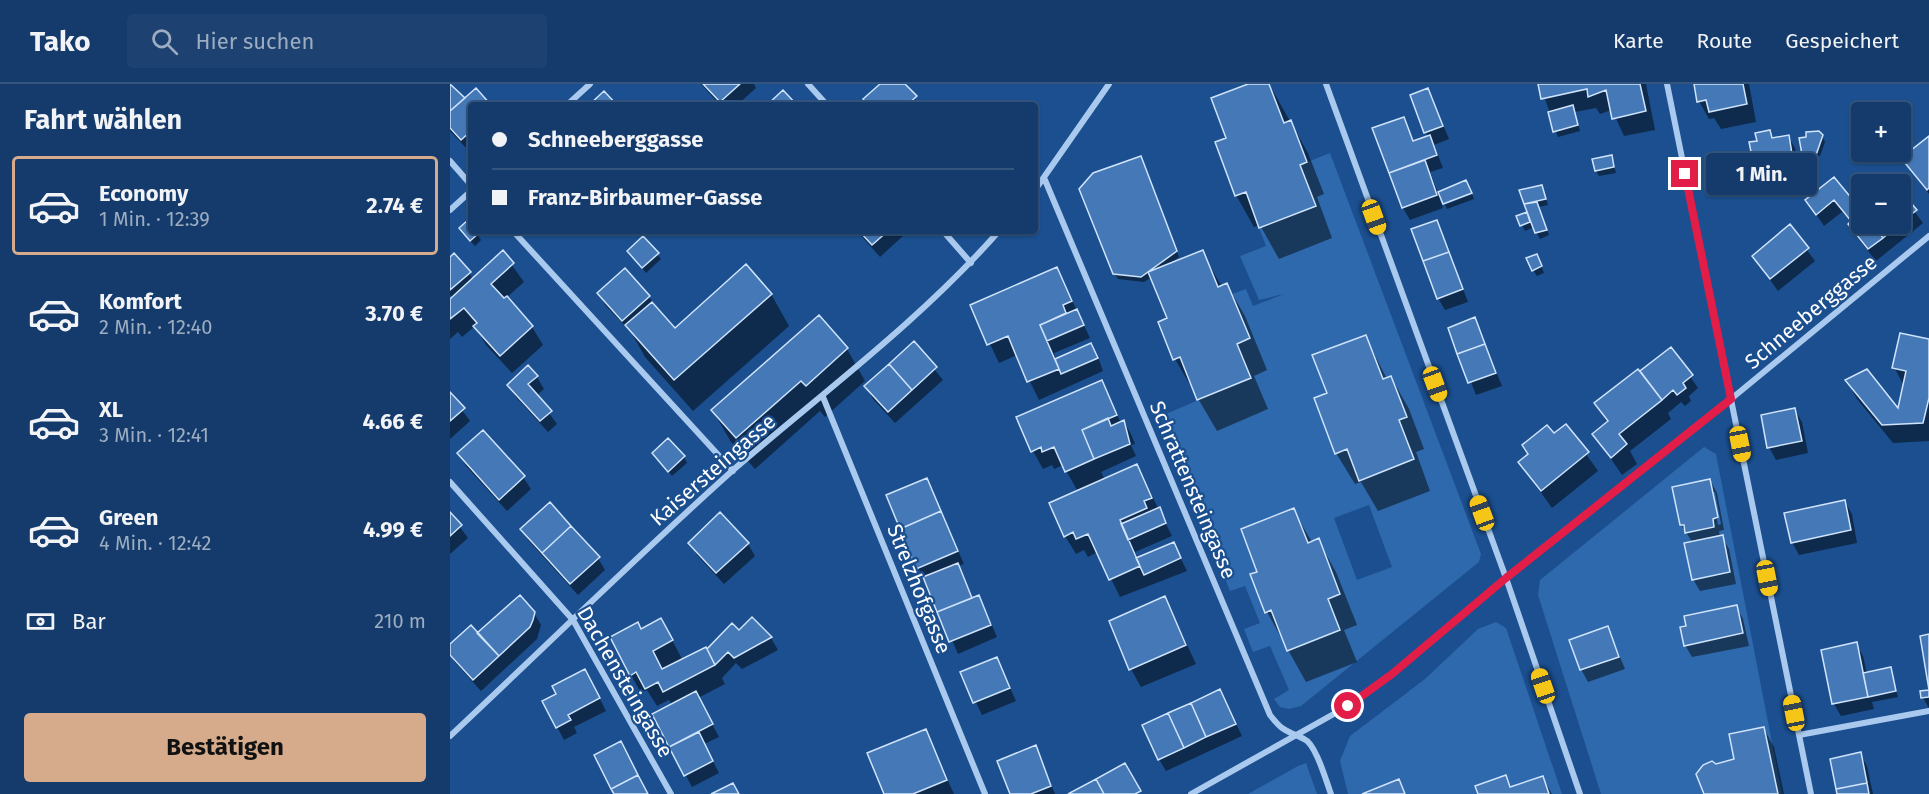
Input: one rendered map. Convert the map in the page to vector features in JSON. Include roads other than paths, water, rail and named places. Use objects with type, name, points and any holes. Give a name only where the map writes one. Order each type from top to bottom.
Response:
[{"type":"street","points":[[570,102],[590,84]]},
{"type":"street","points":[[808,84],[824,102]]},
{"type":"street","points":[[1038,187],[1109,84]]},
{"type":"street","points":[[1326,84],[1506,578],[1580,794]]},
{"type":"street","points":[[1667,84],[1811,794]]},
{"type":"street","points":[[450,161],[468,182]]},
{"type":"street","name":"Schrattensteingasse","points":[[1044,180],[1270,715],[1281,729],[1295,737],[1305,739],[1312,746],[1331,794]]},
{"type":"street","points":[[450,210],[468,194]]},
{"type":"street","points":[[516,234],[733,471]]},
{"type":"street","points":[[946,234],[971,262]]},
{"type":"street","name":"Kaisersteingasse","points":[[450,736],[733,471],[823,397],[971,262],[996,234]]},
{"type":"street","name":"Schneeberggasse","points":[[1191,794],[1348,706],[1392,674],[1506,578],[1731,399],[1929,236]]},
{"type":"street","name":"Strelzhofgasse","points":[[823,397],[985,794]]},
{"type":"street","name":"Dachensteingasse","points":[[450,482],[573,620],[671,794]]},
{"type":"street","points":[[1799,735],[1929,711]]}]
